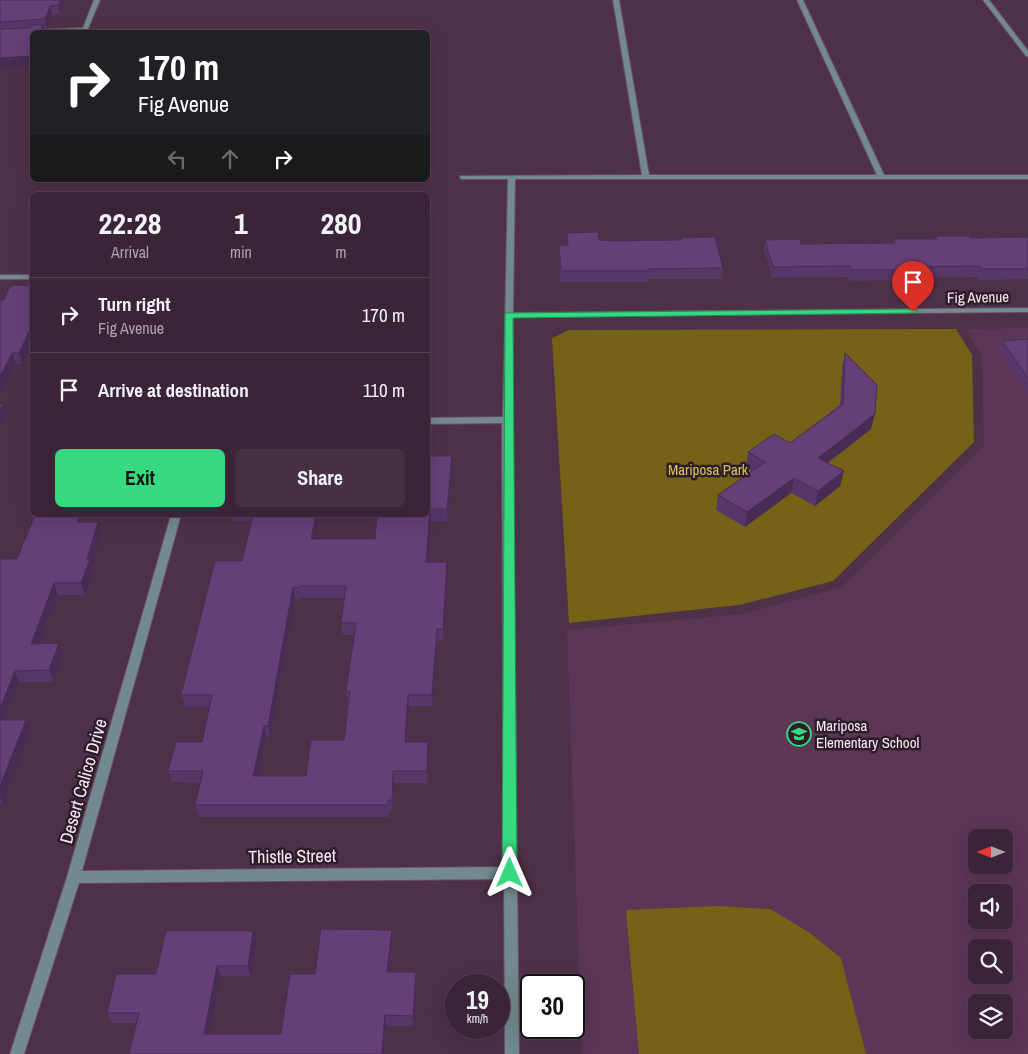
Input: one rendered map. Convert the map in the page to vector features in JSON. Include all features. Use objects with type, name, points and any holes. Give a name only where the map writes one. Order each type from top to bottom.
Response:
[{"type":"street","points":[[85,30],[97,0]]},
{"type":"street","points":[[616,0],[646,177]]},
{"type":"street","points":[[800,0],[881,177]]},
{"type":"street","points":[[986,0],[1028,55]]},
{"type":"street","points":[[24,33],[30,33]]},
{"type":"street","points":[[462,176],[1028,177]]},
{"type":"street","points":[[512,177],[508,315],[512,1054]]},
{"type":"street","points":[[0,277],[30,277]]},
{"type":"street","name":"Fig Avenue","points":[[508,315],[1028,310]]},
{"type":"street","points":[[430,421],[508,420]]},
{"type":"street","name":"Desert Calico Drive","points":[[17,1054],[74,877],[175,517]]},
{"type":"street","name":"Thistle Street","points":[[74,877],[510,873]]},
{"type":"shaded area","name":"Mariposa Elementary School","points":[[1028,328],[1028,1054],[582,1054],[581,1039],[585,1039],[585,974],[579,974],[567,630],[743,614],[842,587],[984,446],[982,356],[966,329]]},
{"type":"green space","name":"Mariposa Park","points":[[956,329],[972,355],[974,442],[833,581],[739,605],[569,623],[552,338],[569,330]]},
{"type":"green space","points":[[718,906],[770,909],[810,933],[841,958],[866,1054],[639,1054],[626,910]]},
{"type":"building","points":[[0,0],[60,0],[58,5],[50,6],[45,19],[0,22]]},
{"type":"building","points":[[32,25],[43,25],[41,30],[30,30],[30,56],[0,58],[0,29],[30,28]]},
{"type":"building","points":[[598,232],[599,240],[609,241],[681,240],[681,238],[715,237],[723,268],[648,269],[649,271],[561,271],[559,245],[568,245],[567,233]]},
{"type":"building","points":[[935,236],[968,236],[970,238],[1028,237],[1028,269],[982,269],[980,266],[910,267],[911,270],[852,270],[850,266],[773,267],[765,240],[800,239],[801,244],[895,243],[893,239],[937,239]]},
{"type":"building","points":[[13,285],[30,286],[30,329],[19,353],[12,353],[0,377],[0,300],[4,300],[9,288]]},
{"type":"building","points":[[1028,339],[1028,378],[1002,341]]},
{"type":"building","points":[[845,353],[877,385],[875,414],[818,458],[844,471],[818,491],[794,478],[747,512],[718,495],[765,462],[748,452],[774,434],[790,443],[843,404]]},
{"type":"building","points":[[430,456],[452,456],[447,509],[430,509]]},
{"type":"building","points":[[34,517],[79,517],[77,522],[98,522],[87,559],[90,559],[81,583],[54,583],[31,644],[59,643],[49,670],[15,671],[0,709],[0,559],[17,559]]},
{"type":"building","points":[[253,517],[316,517],[311,539],[375,539],[377,517],[429,517],[426,562],[447,562],[443,629],[437,629],[432,695],[408,695],[405,742],[428,742],[427,771],[393,771],[392,800],[388,800],[388,805],[195,805],[203,771],[168,771],[176,742],[202,742],[212,695],[181,695],[215,561],[242,561]],"holes":[[[346,586],[341,623],[356,623],[346,691],[350,691],[344,740],[311,740],[306,776],[253,776],[264,726],[268,726],[293,587]]]},
{"type":"building","points":[[0,720],[26,720],[0,786]]},
{"type":"building","points":[[321,929],[392,930],[387,972],[416,972],[413,1016],[385,1015],[382,1054],[129,1054],[139,1013],[107,1013],[116,974],[156,974],[166,931],[253,931],[248,966],[217,966],[204,1034],[281,1034],[290,974],[315,974]]},
{"type":"place","name":"Mariposa Elementary School","points":[[799,734]]},
{"type":"route","points":[[510,873],[508,315],[913,312]]}]
